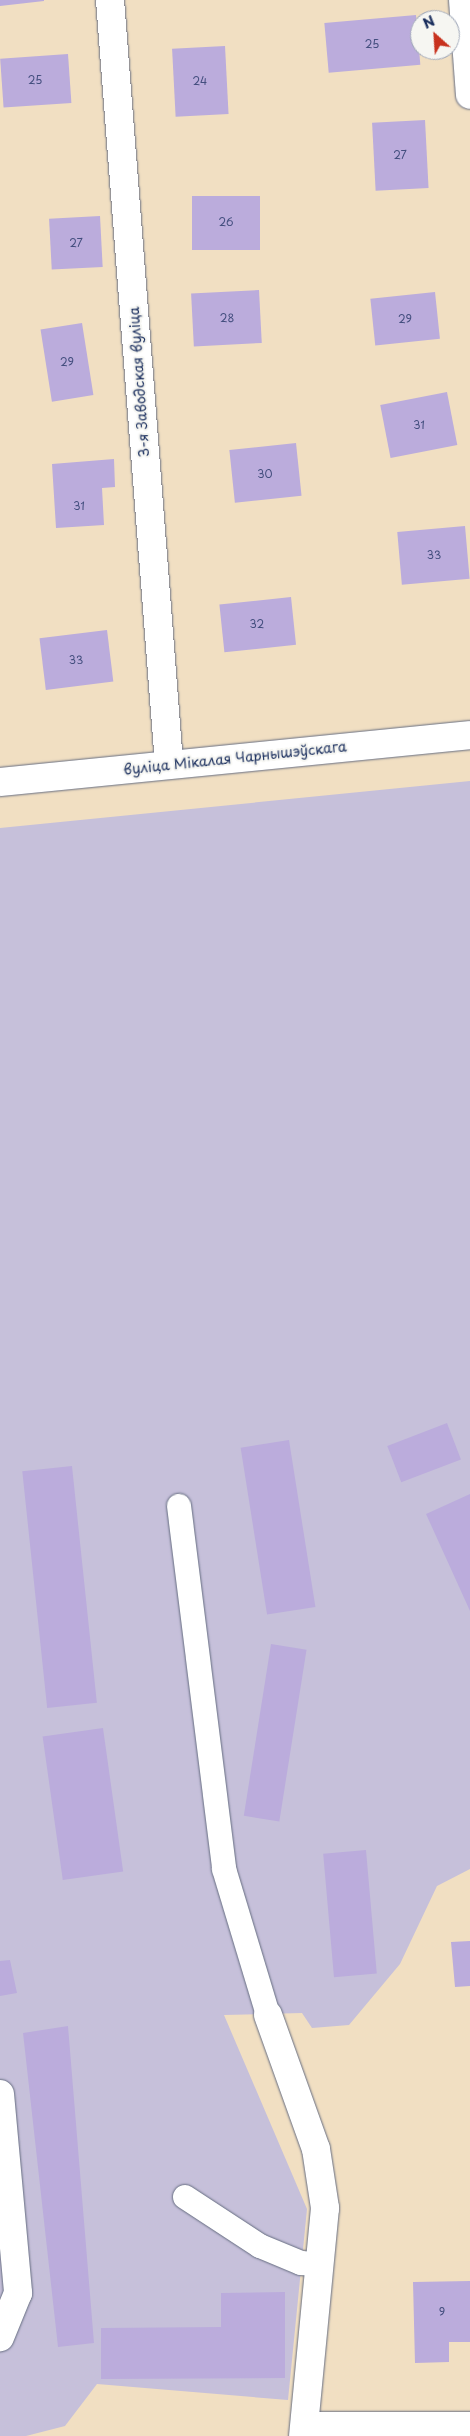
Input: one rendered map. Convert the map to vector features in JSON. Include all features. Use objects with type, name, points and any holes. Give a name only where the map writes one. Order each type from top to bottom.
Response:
[{"type":"street","name":"3-я Заводская вуліца","points":[[110,0],[168,764]]},
{"type":"street","points":[[463,0],[470,94]]},
{"type":"street","name":"вуліца Мікалая Чарнышэўскага","points":[[0,782],[470,735]]},
{"type":"street","points":[[268,2015],[316,2149],[325,2208],[317,2264],[304,2430]]},
{"type":"street","points":[[0,2094],[18,2294],[0,2337]]},
{"type":"lane","points":[[178,1506],[224,1869],[268,2015]]},
{"type":"lane","points":[[185,2197],[260,2246],[301,2263],[317,2264]]},
{"type":"lane","points":[[304,2430],[470,2424]]},
{"type":"shaded area","points":[[470,781],[470,1869],[437,1886],[400,1964],[349,2025],[312,2028],[302,2013],[224,2015],[307,2209],[288,2400],[97,2384],[65,2426],[26,2436],[0,2436],[0,828]]},
{"type":"building","points":[[0,0],[44,0],[44,1],[0,6]]},
{"type":"building","points":[[410,16],[410,60],[420,60],[420,65],[329,73],[324,23]]},
{"type":"building","points":[[225,46],[229,114],[176,117],[172,49]]},
{"type":"building","points":[[68,54],[71,103],[4,108],[0,59]]},
{"type":"building","points":[[425,120],[429,188],[376,191],[372,123]]},
{"type":"building","points":[[192,196],[260,196],[260,250],[192,250]]},
{"type":"building","points":[[100,216],[103,267],[52,270],[49,219]]},
{"type":"building","points":[[259,290],[262,343],[194,346],[191,294]]},
{"type":"building","points":[[435,292],[440,339],[375,346],[370,299]]},
{"type":"building","points":[[82,323],[93,395],[52,402],[41,330]]},
{"type":"building","points":[[447,392],[457,445],[391,458],[380,405]]},
{"type":"building","points":[[296,443],[302,496],[235,503],[229,450]]},
{"type":"building","points":[[114,459],[115,487],[102,488],[104,525],[56,528],[52,464]]},
{"type":"building","points":[[465,526],[470,579],[402,585],[397,532]]},
{"type":"building","points":[[291,597],[296,645],[224,652],[219,605]]},
{"type":"building","points":[[107,630],[113,682],[46,690],[40,638]]},
{"type":"building","points":[[447,1423],[461,1459],[401,1482],[387,1446]]},
{"type":"building","points":[[289,1440],[315,1607],[267,1615],[241,1448]]},
{"type":"building","points":[[72,1466],[97,1703],[47,1708],[22,1471]]},
{"type":"building","points":[[470,1494],[470,1611],[426,1514]]},
{"type":"building","points":[[271,1644],[307,1650],[279,1821],[244,1816]]},
{"type":"building","points":[[103,1728],[123,1872],[63,1880],[43,1736]]},
{"type":"building","points":[[366,1850],[377,1974],[334,1977],[323,1854]]},
{"type":"building","points":[[470,1941],[470,1986],[455,1987],[451,1942]]},
{"type":"building","points":[[10,1960],[17,1993],[0,1996],[0,1961]]},
{"type":"building","points":[[68,2026],[94,2343],[58,2347],[23,2033]]},
{"type":"building","points":[[470,2281],[470,2342],[449,2342],[449,2362],[415,2363],[413,2282]]},
{"type":"building","points":[[285,2292],[285,2378],[101,2379],[101,2328],[221,2327],[221,2293]]}]
